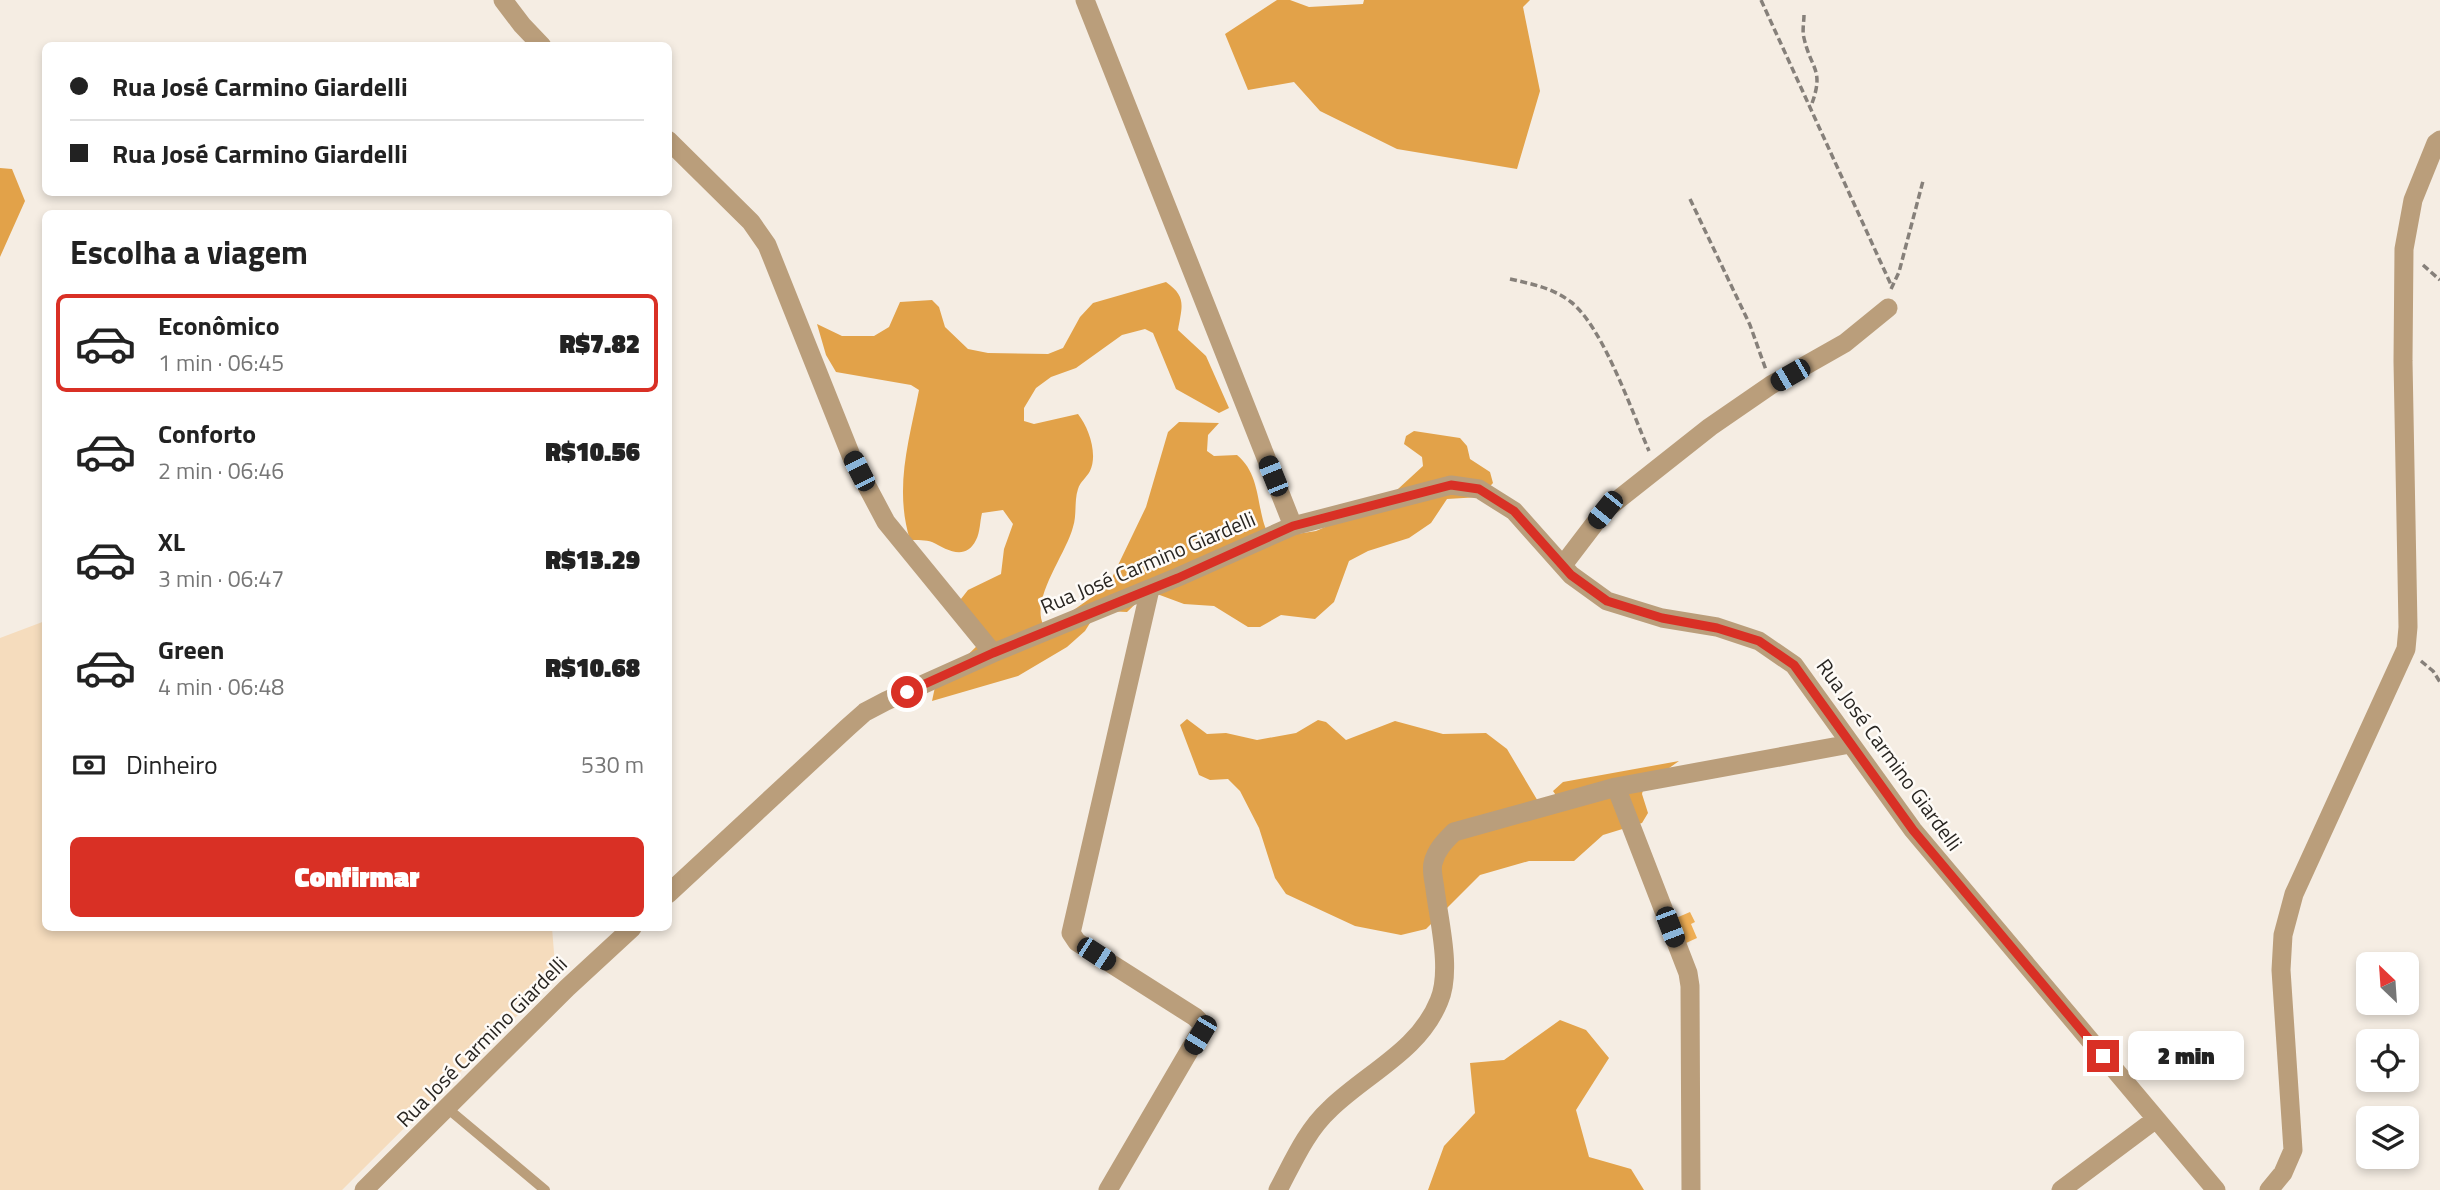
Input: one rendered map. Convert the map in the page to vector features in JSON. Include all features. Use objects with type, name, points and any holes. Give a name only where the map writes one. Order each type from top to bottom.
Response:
[{"type":"street","points":[[503,0],[538,42]]},
{"type":"street","points":[[1085,0],[1293,526]]},
{"type":"street","points":[[2269,1190],[2283,1173],[2293,1150],[2281,970],[2283,935],[2294,894],[2406,649],[2408,627],[2403,361],[2404,249],[2413,200],[2440,140]]},
{"type":"street","points":[[672,144],[751,222],[767,245],[852,458],[870,494],[886,522],[993,653]]},
{"type":"street","points":[[1563,565],[1605,510],[1710,427],[1771,385],[1845,343],[1888,308]]},
{"type":"street","name":"Rua José Carmino Giardelli","points":[[672,890],[865,712],[993,653],[1150,589],[1293,526],[1451,485],[1479,489],[1514,511],[1571,575],[1607,601],[1662,618],[1717,628],[1759,641],[1794,665],[1913,830],[2216,1190]]},
{"type":"street","points":[[1108,1190],[1202,1029],[1195,1017],[1077,942],[1071,933],[1150,589]]},
{"type":"street","points":[[1278,1190],[1318,1122],[1330,1109],[1412,1043],[1429,1024],[1441,998],[1445,967],[1432,864],[1439,847],[1454,832],[1616,787],[1850,744]]},
{"type":"street","points":[[1616,787],[1688,973],[1691,1190]]},
{"type":"street","name":"Rua José Carmino Giardelli","points":[[364,1190],[567,988],[629,931]]},
{"type":"street","points":[[2061,1190],[2156,1119]]},
{"type":"lane","points":[[447,1108],[545,1190]]},
{"type":"path","points":[[1761,0],[1892,287]]},
{"type":"path","points":[[1804,15],[1804,37],[1816,68],[1818,89],[1811,108]]},
{"type":"path","points":[[1888,308],[1923,181]]},
{"type":"path","points":[[1690,199],[1750,326],[1771,385]]},
{"type":"path","points":[[1510,279],[1544,286],[1572,303],[1598,334],[1657,469]]},
{"type":"path","points":[[2406,649],[2433,671],[2440,682]]},
{"type":"shaded area","points":[[1277,0],[1290,0],[1309,7],[1363,4],[1364,0],[1530,0],[1523,7],[1540,91],[1517,169],[1397,149],[1320,111],[1294,82],[1248,90],[1225,34]]},
{"type":"shaded area","points":[[0,168],[12,169],[25,201],[0,257]]},
{"type":"shaded area","points":[[1166,282],[1180,297],[1178,330],[1206,356],[1229,408],[1219,413],[1176,389],[1153,333],[1145,329],[1122,335],[1076,368],[1051,377],[1036,388],[1024,408],[1024,421],[1034,424],[1078,414],[1086,426],[1093,449],[1090,471],[1078,489],[1069,538],[1045,589],[1041,613],[1043,624],[1052,625],[1108,586],[1146,507],[1168,432],[1179,422],[1219,423],[1208,435],[1207,451],[1214,456],[1237,455],[1246,464],[1271,538],[1316,531],[1385,501],[1423,466],[1422,457],[1404,444],[1406,436],[1414,431],[1460,438],[1467,446],[1470,459],[1490,472],[1493,483],[1480,497],[1447,499],[1431,523],[1409,538],[1368,551],[1349,561],[1334,602],[1315,619],[1281,615],[1260,627],[1248,627],[1214,606],[1184,604],[1149,591],[1127,612],[1106,611],[1095,615],[1085,631],[1067,647],[1018,676],[932,701],[935,687],[984,639],[957,604],[968,590],[1001,574],[1004,549],[1013,524],[1003,510],[982,513],[976,540],[972,547],[961,552],[949,550],[930,541],[910,540],[905,521],[903,483],[919,390],[911,385],[836,372],[826,355],[817,324],[842,336],[874,336],[889,327],[900,302],[932,300],[939,307],[945,327],[968,349],[988,353],[1048,354],[1063,348],[1080,317],[1093,303]]},
{"type":"shaded area","points":[[42,622],[42,931],[552,931],[556,977],[342,1190],[0,1190],[0,638]]},
{"type":"shaded area","points":[[1187,719],[1207,734],[1226,733],[1257,740],[1296,733],[1318,720],[1326,722],[1346,740],[1395,721],[1443,734],[1486,733],[1507,749],[1539,803],[1562,804],[1553,791],[1563,782],[1679,761],[1644,786],[1642,794],[1648,813],[1642,823],[1603,835],[1574,861],[1529,861],[1480,875],[1426,929],[1401,935],[1355,926],[1286,894],[1275,878],[1259,828],[1240,791],[1228,779],[1210,780],[1199,775],[1180,725]]},
{"type":"shaded area","points":[[1690,912],[1695,922],[1691,924],[1697,938],[1686,943],[1676,918]]},
{"type":"shaded area","points":[[1560,1020],[1586,1030],[1609,1058],[1576,1110],[1589,1157],[1631,1169],[1644,1190],[1428,1190],[1444,1146],[1475,1113],[1470,1063],[1504,1060]]},
{"type":"route","points":[[907,692],[993,653],[1178,578],[1293,526],[1451,485],[1479,489],[1514,511],[1571,575],[1607,601],[1662,618],[1717,628],[1759,641],[1794,665],[1913,830],[2103,1056]]}]
